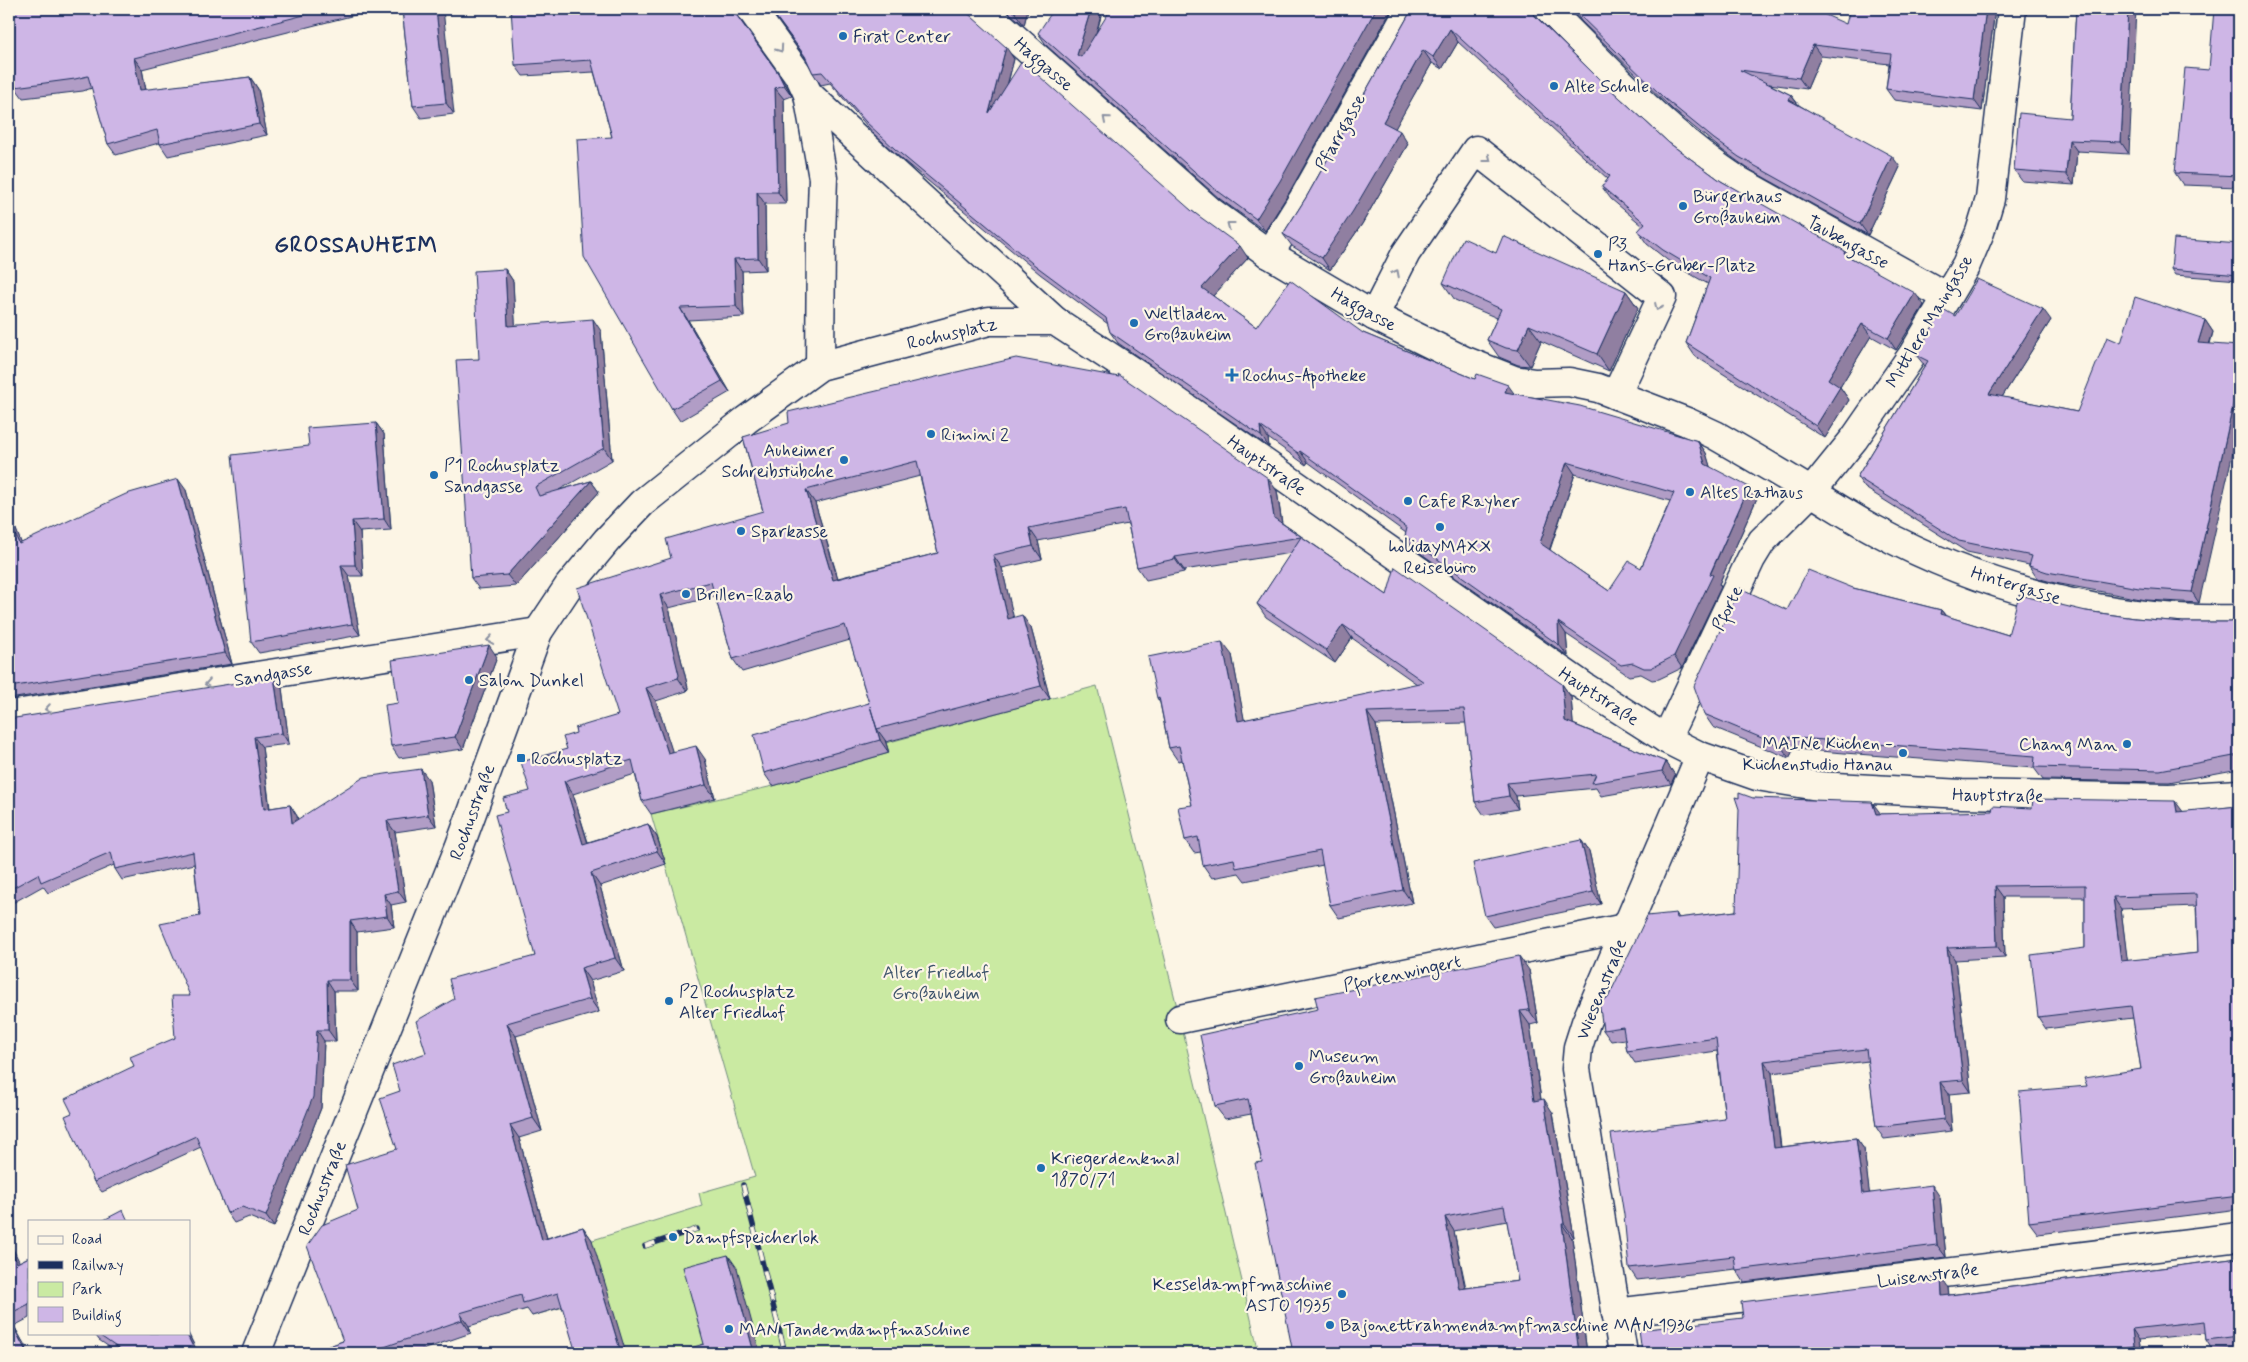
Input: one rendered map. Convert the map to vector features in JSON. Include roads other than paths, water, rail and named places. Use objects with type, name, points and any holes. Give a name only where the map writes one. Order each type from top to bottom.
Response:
[{"type":"street","points":[[751,9],[800,77],[808,94],[823,178],[820,236],[820,366]]},
{"type":"street","name":"Haggasse","points":[[982,9],[1210,211],[1269,254],[1374,316],[1463,360],[1514,380],[1535,383],[1569,382],[1616,395],[1687,422],[1715,435],[1811,492]]},
{"type":"street","name":"Pfarrgasse","points":[[1269,254],[1302,201],[1410,9]]},
{"type":"street","name":"Taubengasse","points":[[1547,9],[1652,111],[1710,162],[1739,181],[1947,297]]},
{"type":"street","name":"Mittlere Maingasse","points":[[1811,492],[1854,439],[1913,354],[1966,265],[1980,232],[1990,198],[2012,9]]},
{"type":"street","points":[[808,94],[1055,321]]},
{"type":"street","points":[[1374,316],[1406,253],[1476,150],[1662,297],[1616,395]]},
{"type":"street","name":"Rochusplatz","points":[[820,366],[989,322],[1055,321]]},
{"type":"street","name":"Hauptstraße","points":[[1055,321],[1156,387],[1583,686],[1666,740],[1700,756],[1756,776],[1818,786],[1962,794],[2169,798],[2239,794]]},
{"type":"street","name":"Rochusstraße","points":[[256,1353],[459,848],[538,632],[568,588],[606,540],[642,503],[739,426],[820,366]]},
{"type":"street","name":"Hintergasse","points":[[1811,492],[1874,530],[1930,557],[2000,584],[2035,594],[2138,613],[2189,618],[2239,619]]},
{"type":"street","name":"Pforte","points":[[1666,740],[1751,559],[1766,536],[1811,492]]},
{"type":"street","name":"Sandgasse","points":[[9,715],[538,632]]},
{"type":"street","name":"Wiesenstraße","points":[[1623,1353],[1576,1069],[1578,1047],[1586,1022],[1625,928],[1700,756]]},
{"type":"street","name":"Pfortenwingert","points":[[1180,1019],[1625,928]]},
{"type":"street","name":"Luisenstraße","points":[[1616,1313],[2239,1237]]},
{"type":"railway","points":[[743,1185],[785,1353]]},
{"type":"railway","points":[[645,1246],[697,1229]]},
{"type":"place","name":"Firat Center","points":[[843,36]]},
{"type":"place","name":"Alte Schule","points":[[1554,86]]},
{"type":"place","name":"Bürgerhaus Großauheim","points":[[1683,206]]},
{"type":"place","name":"P3 Hans-Gruber-Platz","points":[[1598,254]]},
{"type":"place","name":"Weltladen Großauheim","points":[[1134,323]]},
{"type":"place","name":"Rochus-Apotheke","points":[[1232,375]]},
{"type":"place","name":"Rimini 2","points":[[931,434]]},
{"type":"place","name":"Auheimer Schreibstübche","points":[[844,460]]},
{"type":"place","name":"P1 Rochusplatz Sandgasse","points":[[434,475]]},
{"type":"place","name":"Altes Rathaus","points":[[1690,492]]},
{"type":"place","name":"Cafe Rayher","points":[[1408,501]]},
{"type":"place","name":"holidayMAXX Reisebüro","points":[[1440,527]]},
{"type":"place","name":"Sparkasse","points":[[741,531]]},
{"type":"place","name":"Brillen-Raab","points":[[686,594]]},
{"type":"place","name":"Salon Dunkel","points":[[469,680]]},
{"type":"place","name":"Chang Man","points":[[2127,744]]},
{"type":"place","name":"MAINe Küchen - Küchenstudio Hanau","points":[[1903,753]]},
{"type":"place","name":"Rochusplatz","points":[[521,758]]},
{"type":"place","name":"P2 Rochusplatz Alter Friedhof","points":[[669,1001]]},
{"type":"place","name":"Museum Großauheim","points":[[1299,1066]]},
{"type":"place","name":"Kriegerdenkmal 1870/71","points":[[1041,1168]]},
{"type":"place","name":"Dampfspeicherlok","points":[[673,1237]]},
{"type":"place","name":"Kesseldampfmaschine ASTO 1935","points":[[1342,1294]]},
{"type":"place","name":"Bajonettrahmendampfmaschine MAN 1936","points":[[1330,1325]]},
{"type":"place","name":"MAN Tandemdampfmaschine","points":[[729,1329]]},
{"type":"district","name":"GROSSAUHEIM","points":[[356,244]]},
{"type":"park label","name":"Alter Friedhof Großauheim","points":[[936,982]]}]
